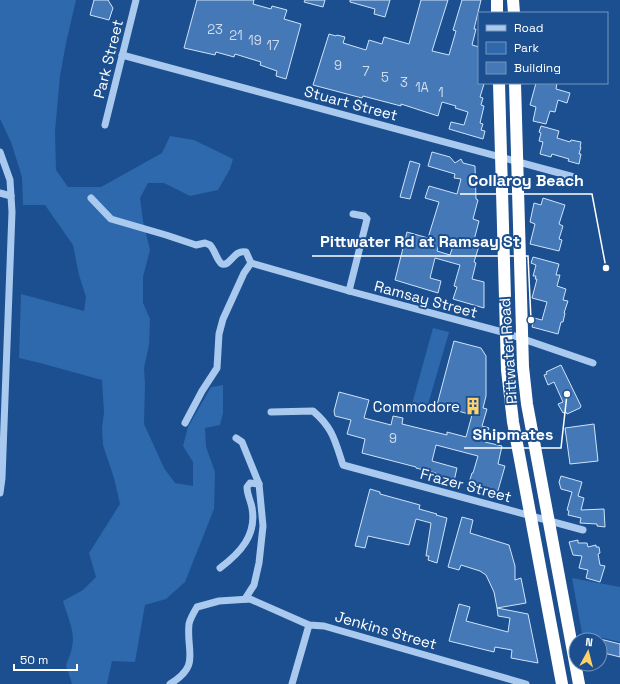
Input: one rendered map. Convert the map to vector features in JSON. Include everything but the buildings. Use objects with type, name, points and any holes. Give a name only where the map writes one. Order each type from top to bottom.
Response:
[{"type":"highway","points":[[497,0],[497,12]]},
{"type":"highway","points":[[513,0],[514,12]]},
{"type":"highway","name":"Pittwater Road","points":[[499,84],[507,370],[513,422],[562,684]]},
{"type":"highway","name":"Pittwater Road","points":[[515,84],[523,367],[527,404],[579,684]]},
{"type":"street","name":"Park Street","points":[[105,125],[136,0]]},
{"type":"street","name":"Stuart Street","points":[[122,55],[574,177]]},
{"type":"street","points":[[0,152],[10,180],[11,196],[4,433],[0,493]]},
{"type":"street","points":[[0,193],[11,196]]},
{"type":"street","name":"Ramsay Street","points":[[91,198],[111,219],[196,245],[205,243],[210,245],[220,263],[227,264],[238,253],[242,251],[246,252],[251,262],[349,291],[506,333],[593,363]]},
{"type":"street","points":[[349,291],[367,219],[364,216],[353,214]]},
{"type":"street","points":[[184,423],[217,368],[219,334],[222,320],[244,273],[251,262]]},
{"type":"street","name":"Frazer Street","points":[[271,412],[313,411],[323,420],[332,433],[343,465],[583,530]]},
{"type":"street","points":[[170,684],[180,678],[188,669],[190,651],[189,624],[196,607],[219,601],[243,599],[254,585],[259,563],[263,526],[259,484],[242,442],[236,438]]},
{"type":"street","points":[[220,568],[234,558],[246,543],[252,529],[252,508],[246,487],[250,483],[259,484]]},
{"type":"street","name":"Jenkins Street","points":[[243,599],[257,602],[309,625],[324,626],[526,684]]},
{"type":"street","points":[[292,684],[309,625]]},
{"type":"green space","points":[[0,0],[76,0],[60,76],[55,131],[56,170],[68,187],[101,187],[162,153],[170,136],[194,140],[233,159],[230,169],[218,190],[190,196],[164,183],[148,183],[140,198],[143,221],[150,250],[143,277],[143,303],[150,319],[149,345],[144,368],[144,424],[164,468],[175,483],[193,486],[193,462],[183,446],[188,427],[211,387],[223,385],[223,413],[220,425],[205,428],[206,447],[215,472],[214,509],[185,582],[166,599],[145,605],[135,662],[112,661],[107,684],[72,684],[66,665],[73,640],[71,626],[63,601],[83,590],[96,577],[89,553],[120,504],[114,478],[103,445],[102,428],[104,413],[102,380],[19,358],[21,294],[84,311],[86,297],[79,275],[73,245],[45,205],[23,205],[22,177],[11,142],[0,119]]},
{"type":"green space","points":[[433,328],[449,332],[427,408],[412,404]]},
{"type":"green space","points":[[572,578],[620,587],[620,642],[608,639],[608,632],[582,632]]},
{"type":"place","name":"Collaroy Beach","points":[[606,268]]},
{"type":"place","name":"Pittwater Rd at Ramsay St","points":[[531,320]]},
{"type":"place","name":"Shipmates","points":[[567,394]]},
{"type":"place","name":"Commodore","points":[[473,406]]}]
